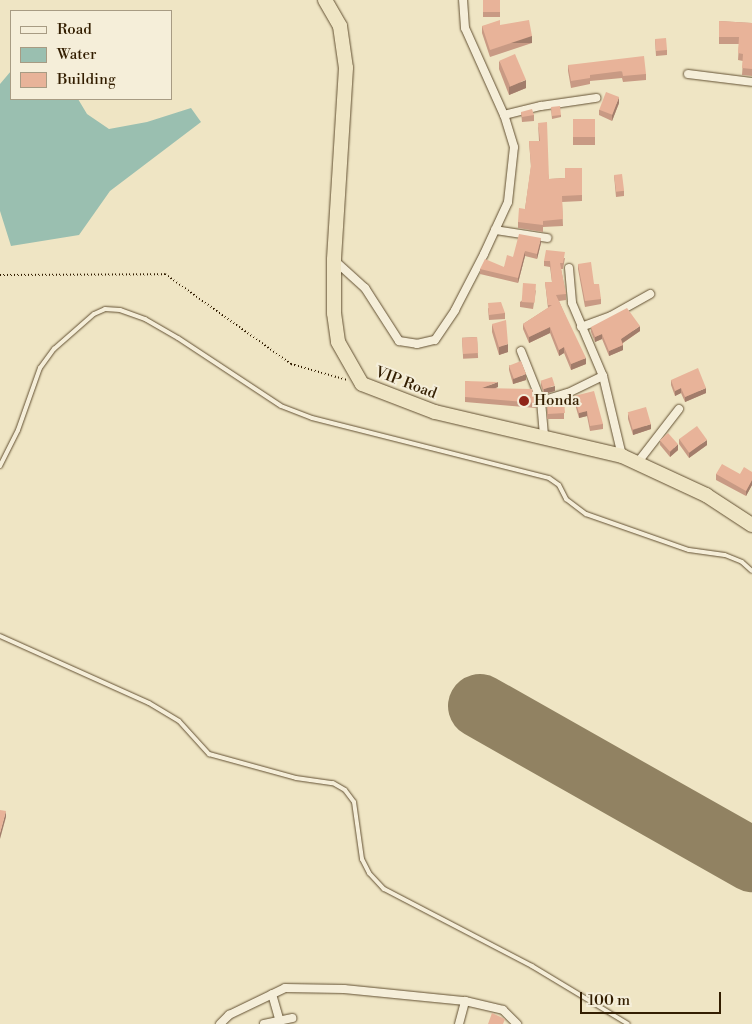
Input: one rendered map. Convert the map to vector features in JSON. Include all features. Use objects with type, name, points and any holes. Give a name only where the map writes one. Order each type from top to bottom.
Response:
[{"type":"highway","name":"VIP Road","points":[[325,0],[340,26],[346,68],[334,260],[338,342],[362,384],[435,412],[622,456],[706,495],[752,525]]},
{"type":"street","points":[[334,260],[365,288],[399,341],[417,344],[435,340],[455,310],[495,230],[508,202],[514,147],[504,115],[465,28],[463,0]]},
{"type":"street","points":[[688,74],[752,82]]},
{"type":"street","points":[[504,115],[541,106],[596,98]]},
{"type":"street","points":[[495,230],[547,238]]},
{"type":"street","points":[[569,268],[572,303],[603,376],[622,456]]},
{"type":"street","points":[[581,327],[611,316],[650,294]]},
{"type":"street","points":[[521,351],[541,401],[544,439]]},
{"type":"street","points":[[541,401],[568,393],[603,376]]},
{"type":"street","points":[[638,462],[679,409]]},
{"type":"street","points":[[220,1024],[228,1015],[285,988],[344,989],[465,1001],[503,1010],[517,1024]]},
{"type":"street","points":[[272,994],[279,1018]]},
{"type":"street","points":[[459,1024],[465,1001]]},
{"type":"street","points":[[264,1024],[279,1018],[292,1018]]},
{"type":"lane","points":[[0,466],[18,430],[40,368],[49,356],[94,314],[106,309],[120,310],[145,319],[178,338],[281,406],[312,418],[549,478],[559,485],[566,499],[586,514],[689,550],[726,555],[742,562],[752,571]]},
{"type":"lane","points":[[0,636],[149,703],[179,721],[209,754],[296,778],[333,783],[346,790],[354,802],[362,859],[369,873],[384,889],[532,966],[628,1024]]},
{"type":"path","points":[[0,275],[165,274],[291,364],[362,384]]},
{"type":"water","points":[[10,72],[10,100],[79,100],[87,114],[109,129],[147,122],[191,108],[201,122],[110,191],[79,235],[11,246],[0,211],[0,84]]},
{"type":"building","points":[[483,0],[500,0],[500,12],[483,12]]},
{"type":"building","points":[[500,20],[500,25],[529,20],[532,36],[490,50],[482,26]]},
{"type":"building","points":[[719,21],[752,23],[752,69],[742,68],[743,54],[738,53],[739,37],[719,37]]},
{"type":"building","points":[[666,38],[667,50],[656,51],[655,39]]},
{"type":"building","points":[[515,54],[526,80],[510,86],[499,61]]},
{"type":"building","points":[[644,56],[646,74],[623,76],[622,71],[590,75],[590,78],[571,81],[568,65]]},
{"type":"building","points":[[606,92],[619,97],[612,115],[599,110]]},
{"type":"building","points":[[560,106],[561,115],[552,116],[551,107]]},
{"type":"building","points":[[532,109],[534,115],[522,117],[521,112]]},
{"type":"building","points":[[573,119],[595,119],[595,137],[573,137]]},
{"type":"building","points":[[547,122],[549,179],[565,178],[565,168],[582,168],[582,195],[562,196],[563,219],[543,221],[543,225],[518,222],[519,208],[525,209],[531,165],[529,141],[540,141],[538,123]]},
{"type":"building","points":[[622,174],[624,191],[616,192],[614,175]]},
{"type":"building","points":[[519,234],[541,238],[537,254],[525,251],[518,278],[480,269],[485,259],[504,267],[507,255],[513,257]]},
{"type":"building","points":[[546,250],[565,252],[563,263],[560,263],[566,294],[556,295],[586,358],[571,364],[564,347],[559,350],[550,327],[529,337],[523,324],[552,305],[548,305],[545,282],[552,282],[550,261],[544,261]]},
{"type":"building","points":[[591,262],[594,284],[599,284],[601,299],[585,301],[578,264]]},
{"type":"building","points":[[523,283],[536,284],[535,303],[522,302]]},
{"type":"building","points":[[501,302],[505,313],[489,315],[488,303]]},
{"type":"building","points":[[627,308],[640,326],[621,339],[623,345],[609,351],[602,334],[595,337],[591,327]]},
{"type":"building","points":[[506,320],[508,344],[499,347],[492,324]]},
{"type":"building","points":[[477,337],[478,353],[463,354],[462,338]]},
{"type":"building","points":[[521,361],[526,374],[514,379],[509,366]]},
{"type":"building","points":[[698,368],[706,388],[685,397],[681,388],[675,391],[671,380]]},
{"type":"building","points":[[552,377],[555,386],[543,389],[541,381]]},
{"type":"building","points":[[465,381],[498,382],[482,388],[532,389],[536,403],[465,397]]},
{"type":"building","points":[[594,391],[603,424],[590,426],[587,411],[579,413],[574,396]]},
{"type":"building","points":[[559,396],[564,400],[565,413],[548,414],[547,400]]},
{"type":"building","points":[[646,407],[651,424],[633,430],[628,412]]},
{"type":"building","points":[[697,426],[707,440],[689,453],[679,439]]},
{"type":"building","points":[[668,433],[678,444],[670,452],[660,440]]},
{"type":"building","points":[[722,464],[740,474],[744,467],[752,472],[752,480],[746,491],[716,474]]},
{"type":"building","points":[[0,810],[6,811],[0,833]]},
{"type":"building","points":[[492,1013],[505,1019],[503,1024],[488,1024]]},
{"type":"runway","points":[[480,706],[752,860]]},
{"type":"place","name":"Honda","points":[[524,401]]}]
